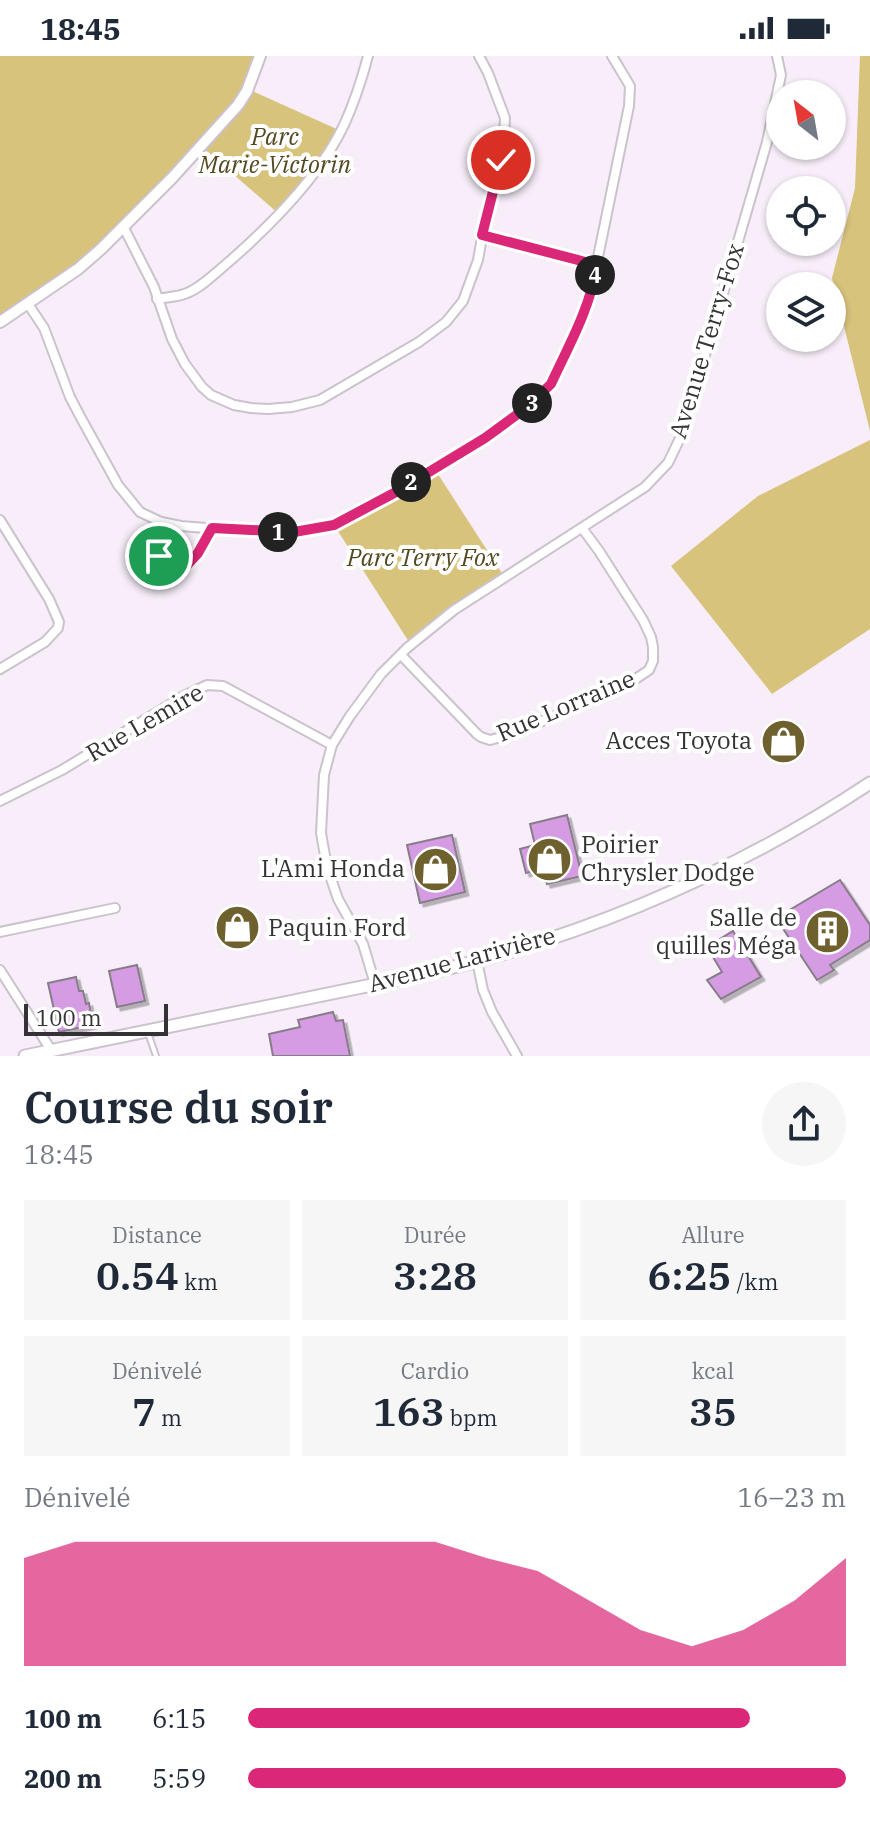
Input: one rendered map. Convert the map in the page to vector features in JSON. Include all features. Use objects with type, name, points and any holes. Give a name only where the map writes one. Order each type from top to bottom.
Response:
[{"type":"main road","name":"Avenue Larivière","points":[[25,1056],[83,1048],[148,1030],[375,984],[477,961],[546,941],[603,920],[722,868],[801,827],[870,783]]},
{"type":"street","points":[[0,322],[78,269],[172,178],[238,105],[247,91],[260,56]]},
{"type":"street","points":[[157,299],[185,294],[198,288],[295,198],[344,126],[368,56]]},
{"type":"street","points":[[123,226],[141,259],[185,364],[211,395],[234,405],[268,409],[320,400],[419,342],[446,322],[463,301],[478,260],[503,153],[505,118],[479,56]]},
{"type":"street","points":[[28,304],[44,328],[70,397],[118,485],[136,508],[161,522],[181,526],[294,532],[334,525],[485,438],[526,408],[551,384],[589,301],[629,106],[630,86],[612,56]]},
{"type":"street","name":"Avenue Terry-Fox","points":[[375,984],[363,944],[338,899],[327,867],[321,833],[324,775],[332,745],[381,674],[454,610],[645,487],[668,463],[682,434],[767,142],[781,75],[777,56]]},
{"type":"street","points":[[482,235],[597,265]]},
{"type":"street","points":[[0,520],[49,599],[59,622],[58,628],[45,642],[0,669]]},
{"type":"street","points":[[161,522],[153,528],[154,549],[173,567],[191,563],[212,528]]},
{"type":"street","name":"Rue Lorraine","points":[[401,655],[477,734],[490,740],[600,697],[642,675],[649,670],[653,661],[651,637],[582,528]]},
{"type":"street","name":"Rue Lemire","points":[[0,801],[62,770],[207,685],[223,686],[332,745]]},
{"type":"street","points":[[0,932],[115,908]]},
{"type":"street","points":[[477,961],[483,990],[492,1012],[517,1056]]},
{"type":"street","points":[[0,970],[51,1050]]},
{"type":"lane","points":[[148,1030],[156,1056]]},
{"type":"green space","name":"Parc Marie-Victorin","points":[[0,56],[260,56],[248,89],[341,131],[279,214],[202,147],[101,249],[0,322]]},
{"type":"green space","points":[[860,56],[870,56],[870,431],[846,334],[846,272],[834,272],[838,256],[846,256],[846,223],[855,188]]},
{"type":"green space","points":[[870,440],[870,629],[772,694],[671,566],[758,496]]},
{"type":"green space","name":"Parc Terry Fox","points":[[434,468],[505,578],[411,645],[334,525]]},
{"type":"building","name":"Poirier Chrysler Dodge","points":[[567,815],[582,876],[547,884],[543,868],[526,873],[520,849],[535,845],[530,824]]},
{"type":"building","name":"L'Ami Honda","points":[[452,835],[465,892],[420,903],[407,845]]},
{"type":"building","name":"Salle de quilles Méga","points":[[840,880],[870,925],[870,940],[830,965],[834,970],[817,980],[776,918]]},
{"type":"building","points":[[733,931],[761,977],[721,999],[707,980],[722,972],[707,947]]},
{"type":"building","points":[[137,965],[145,1001],[117,1007],[109,971]]},
{"type":"building","points":[[76,977],[79,991],[83,991],[86,1004],[89,1003],[93,1025],[59,1032],[48,983]]},
{"type":"building","points":[[333,1012],[336,1021],[343,1020],[350,1056],[273,1056],[269,1034],[300,1027],[298,1020]]},
{"type":"place","name":"Acces Toyota","points":[[783,741]]},
{"type":"place","name":"Poirier Chrysler Dodge","points":[[550,859]]},
{"type":"place","name":"L'Ami Honda","points":[[436,869]]},
{"type":"place","name":"Paquin Ford","points":[[237,928]]},
{"type":"place","name":"Salle de quilles Méga","points":[[828,932]]},
{"type":"route","points":[[159,556],[173,567],[186,566],[198,553],[212,528],[294,532],[334,525],[485,438],[526,408],[551,384],[589,301],[597,265],[482,235],[501,160]]}]
